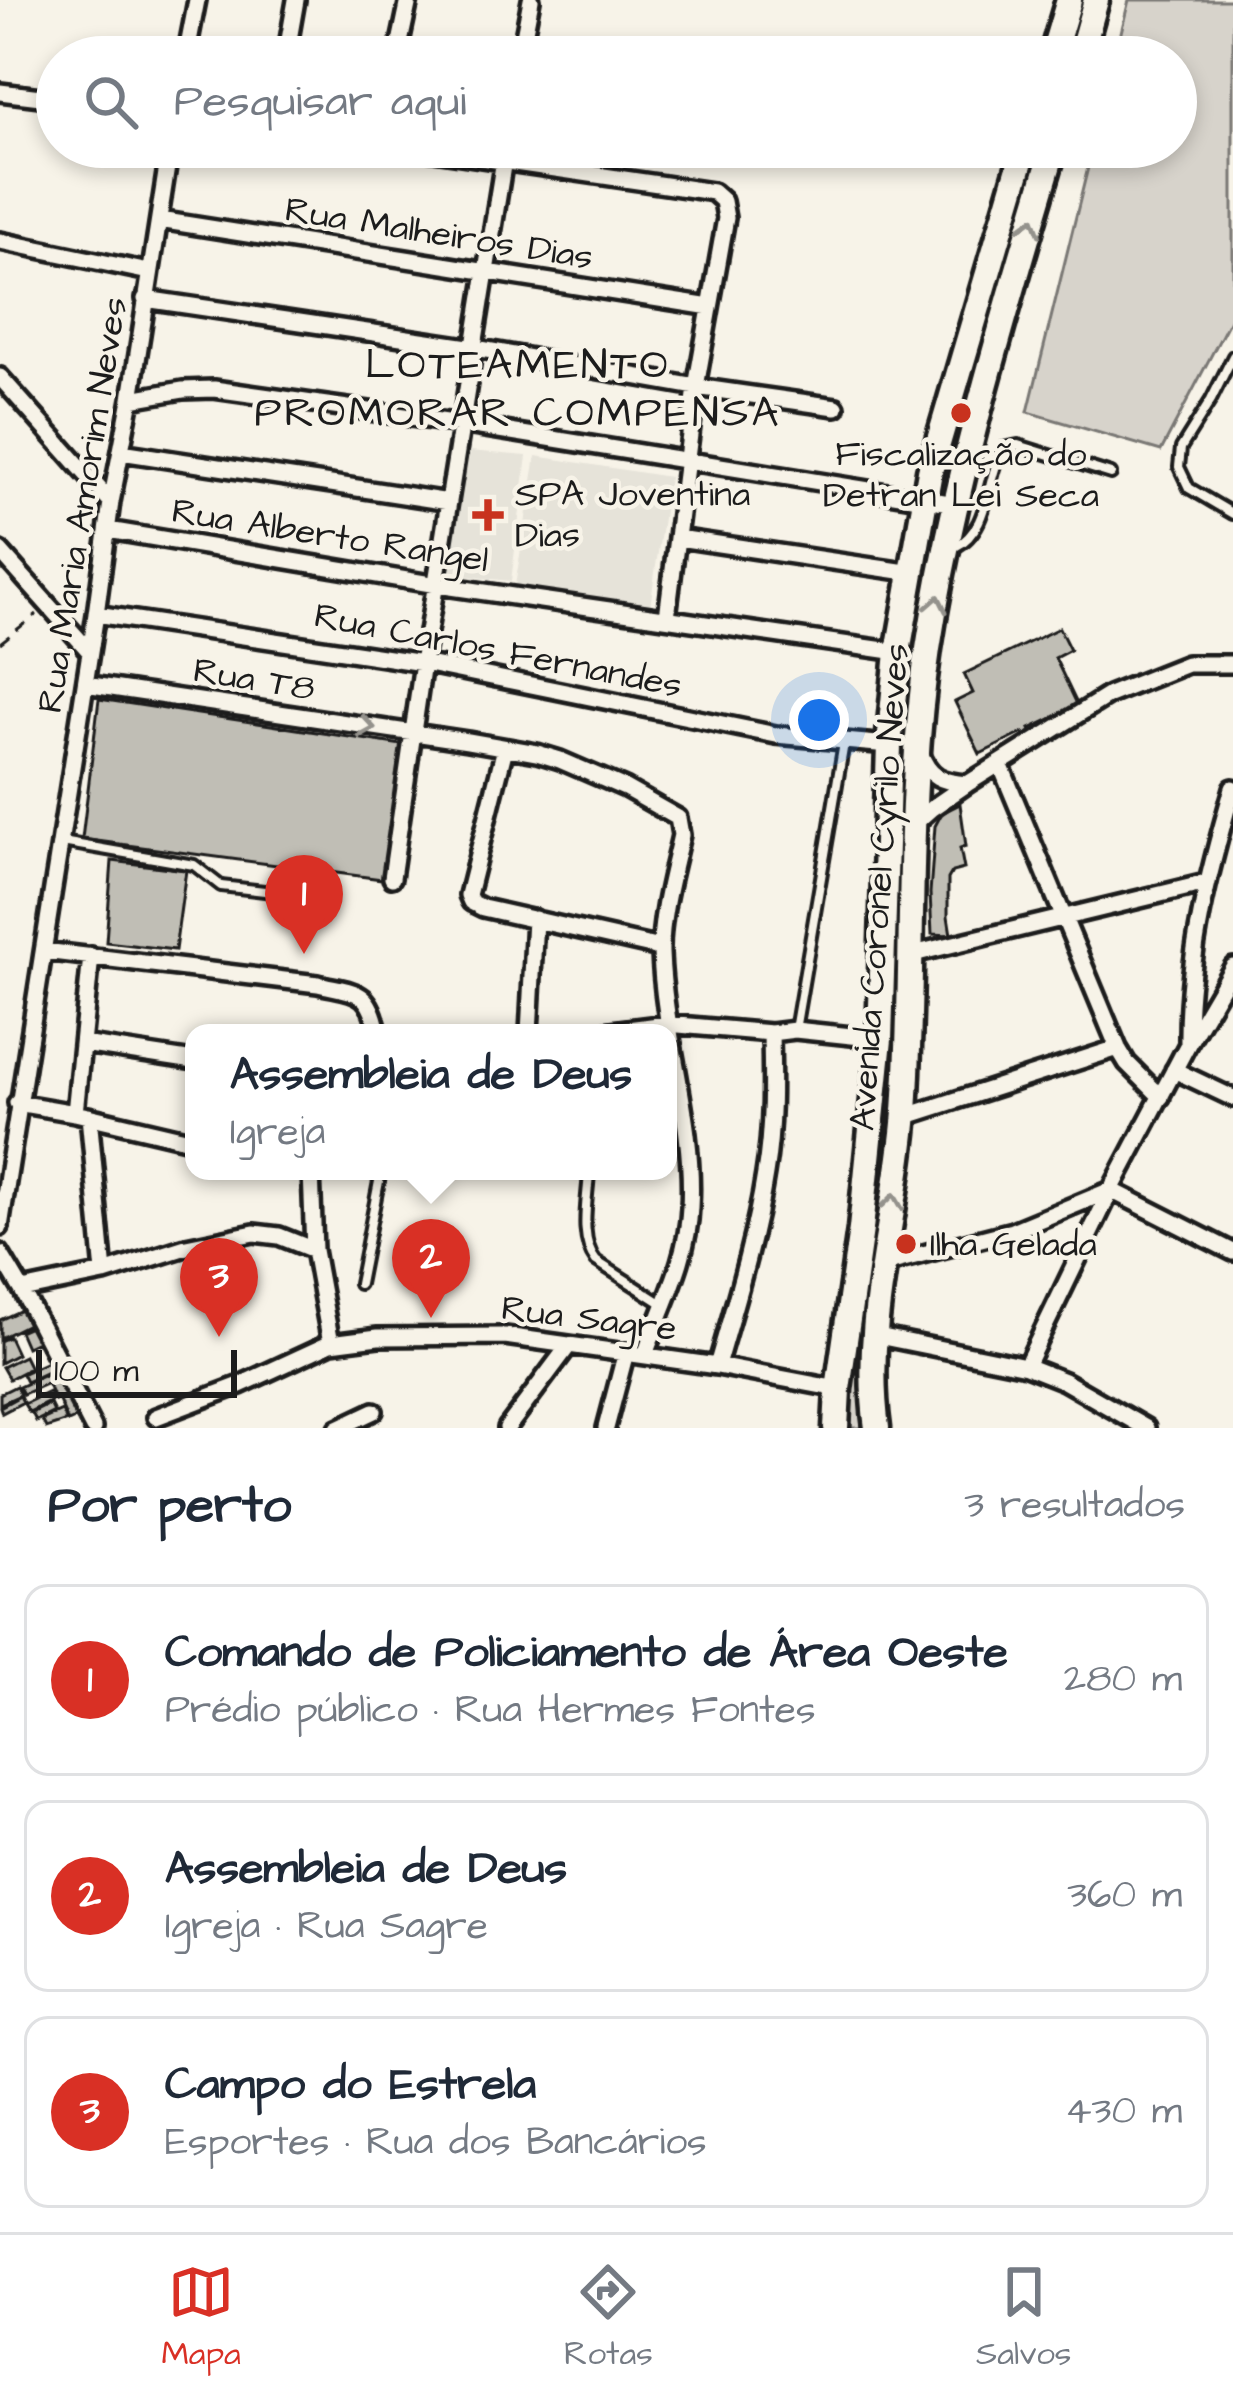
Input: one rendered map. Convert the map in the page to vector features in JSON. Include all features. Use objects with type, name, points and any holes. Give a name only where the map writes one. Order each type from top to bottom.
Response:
[{"type":"highway","points":[[1058,36],[1069,0]]},
{"type":"highway","points":[[1086,36],[1096,0]]},
{"type":"highway","name":"Avenida Coronel Cyrilo Neves","points":[[836,1428],[880,1039],[889,745],[898,652],[924,498],[1019,168]]},
{"type":"highway","name":"Avenida Coronel Cyrilo Neves","points":[[877,1428],[873,1335],[904,1117],[913,954],[913,825],[928,650],[986,375],[1048,168]]},
{"type":"street","points":[[190,36],[196,0]]},
{"type":"street","points":[[290,36],[296,0]]},
{"type":"street","points":[[401,36],[409,0]]},
{"type":"street","points":[[524,36],[531,0]]},
{"type":"street","points":[[0,92],[36,96]]},
{"type":"street","name":"Rua Maria Amorim Neves","points":[[0,1227],[167,168]]},
{"type":"street","points":[[392,878],[503,168]]},
{"type":"street","points":[[582,168],[713,192],[726,209],[696,387],[667,617]]},
{"type":"street","name":"Rua Malheiros Dias","points":[[158,220],[710,308]]},
{"type":"street","points":[[0,241],[149,272]]},
{"type":"street","points":[[146,299],[836,407]]},
{"type":"street","points":[[0,377],[111,502]]},
{"type":"street","points":[[131,399],[214,389],[956,504]]},
{"type":"street","points":[[122,452],[449,502]]},
{"type":"street","name":"Rua Alberto Rangel","points":[[108,530],[437,585],[898,652]]},
{"type":"street","points":[[678,538],[913,573]]},
{"type":"street","points":[[0,551],[90,652]]},
{"type":"street","name":"Rua Carlos Fernandes","points":[[96,614],[423,663],[776,735],[889,745]]},
{"type":"street","points":[[913,825],[967,784],[1109,695],[1186,664],[1233,664]]},
{"type":"street","name":"Rua T8","points":[[86,684],[505,748],[560,760],[625,788],[674,814],[681,827],[660,947]]},
{"type":"street","points":[[505,748],[468,895],[471,902],[660,947],[668,1024]]},
{"type":"street","points":[[919,748],[935,777],[967,784]]},
{"type":"street","points":[[1000,764],[1118,1048],[1161,1097]]},
{"type":"street","points":[[1188,1044],[1187,1000],[1206,883],[1233,788]]},
{"type":"street","points":[[913,954],[1206,883]]},
{"type":"street","points":[[529,1024],[535,919]]},
{"type":"street","points":[[44,951],[354,993],[369,1001],[376,1024]]},
{"type":"street","points":[[91,956],[82,1044],[82,1115],[104,1273]]},
{"type":"street","points":[[1026,1366],[1111,1190],[1233,967]]},
{"type":"street","points":[[677,1025],[880,1039]]},
{"type":"street","points":[[717,1366],[747,1262],[766,1172],[771,1033]]},
{"type":"street","points":[[82,1044],[185,1060]]},
{"type":"street","points":[[904,1117],[1118,1048]]},
{"type":"street","points":[[1174,1070],[1233,1098]]},
{"type":"street","points":[[645,1355],[686,1244],[692,1171],[677,1079]]},
{"type":"street","points":[[17,1103],[185,1140]]},
{"type":"street","points":[[311,1180],[314,1250],[331,1343]]},
{"type":"street","points":[[884,1264],[1012,1231],[1111,1190],[1233,1252]]},
{"type":"street","points":[[22,1289],[104,1273],[254,1232],[314,1250]]},
{"type":"street","points":[[0,1253],[93,1428]]},
{"type":"street","points":[[873,1335],[1026,1366],[1064,1381],[1140,1426]]},
{"type":"street","name":"Rua Sagre","points":[[156,1417],[331,1343],[378,1337],[505,1336],[838,1388]]},
{"type":"street","points":[[507,1428],[569,1345]]},
{"type":"street","points":[[606,1428],[626,1352]]},
{"type":"street","points":[[338,1428],[374,1411]]},
{"type":"lane","points":[[1233,356],[1181,448],[1179,467],[1189,488],[1233,514]]},
{"type":"lane","points":[[947,548],[973,534],[1003,448],[1018,445],[1111,474]]},
{"type":"lane","points":[[795,1030],[844,742]]},
{"type":"lane","points":[[61,842],[194,865],[221,886],[272,892]]},
{"type":"lane","points":[[358,1284],[379,1180]]},
{"type":"lane","points":[[589,1180],[586,1243],[590,1254],[663,1304]]},
{"type":"path","points":[[0,643],[47,605]]},
{"type":"shaded area","points":[[1129,0],[1233,0],[1233,314],[1161,451],[1028,412],[1088,168],[1197,168],[1197,36],[1120,36]]},
{"type":"shaded area","name":"SPA Joventina Dias","points":[[470,451],[527,456],[511,581],[443,574]]},
{"type":"shaded area","points":[[536,456],[669,477],[650,607],[515,586]]},
{"type":"shaded area","points":[[857,1312],[868,1313],[870,1428],[846,1428]]},
{"type":"building","name":"Fiscalização do Detran Lei Seca","points":[[961,393],[970,397],[960,431],[951,429]]},
{"type":"building","points":[[1059,628],[1070,650],[1055,658],[1078,706],[1030,729],[1033,735],[1025,739],[1023,733],[980,754],[955,702],[973,693],[964,674]]},
{"type":"building","points":[[99,699],[402,745],[382,879],[82,839]]},
{"type":"building","points":[[960,804],[966,846],[960,848],[964,869],[952,872],[948,879],[951,935],[932,934],[935,826],[942,813]]},
{"type":"building","points":[[112,861],[186,870],[175,950],[106,942]]},
{"type":"building","points":[[28,1307],[34,1321],[0,1338],[0,1320]]},
{"type":"building","points":[[35,1324],[43,1339],[26,1347],[19,1331]]},
{"type":"building","points":[[9,1337],[17,1354],[0,1363],[0,1341]]},
{"type":"building","points":[[24,1356],[30,1368],[9,1379],[2,1367]]},
{"type":"building","points":[[54,1359],[58,1367],[26,1382],[22,1374]]},
{"type":"building","points":[[54,1371],[57,1379],[23,1394],[19,1387]]},
{"type":"building","points":[[62,1378],[70,1394],[55,1401],[48,1385]]},
{"type":"building","points":[[16,1386],[20,1395],[0,1404],[0,1394]]},
{"type":"building","points":[[49,1392],[53,1400],[29,1412],[24,1404]]},
{"type":"building","points":[[20,1396],[23,1402],[2,1413],[0,1407]]},
{"type":"building","points":[[71,1396],[81,1416],[68,1422],[59,1401]]},
{"type":"building","points":[[50,1404],[54,1412],[36,1421],[32,1413]]},
{"type":"building","points":[[62,1411],[67,1421],[46,1428],[42,1420]]},
{"type":"place","name":"Fiscalização do Detran Lei Seca","points":[[961,413]]},
{"type":"place","name":"SPA Joventina Dias","points":[[488,515]]},
{"type":"place","name":"Comando de Policiamento de Área Oeste","points":[[304,954]]},
{"type":"place","name":"Ilha Gelada","points":[[906,1244]]},
{"type":"place","name":"Assembleia de Deus","points":[[431,1318]]},
{"type":"place","name":"Campo do Estrela","points":[[219,1337]]},
{"type":"district","name":"LOTEAMENTO PROMORAR COMPENSA","points":[[518,390]]}]
